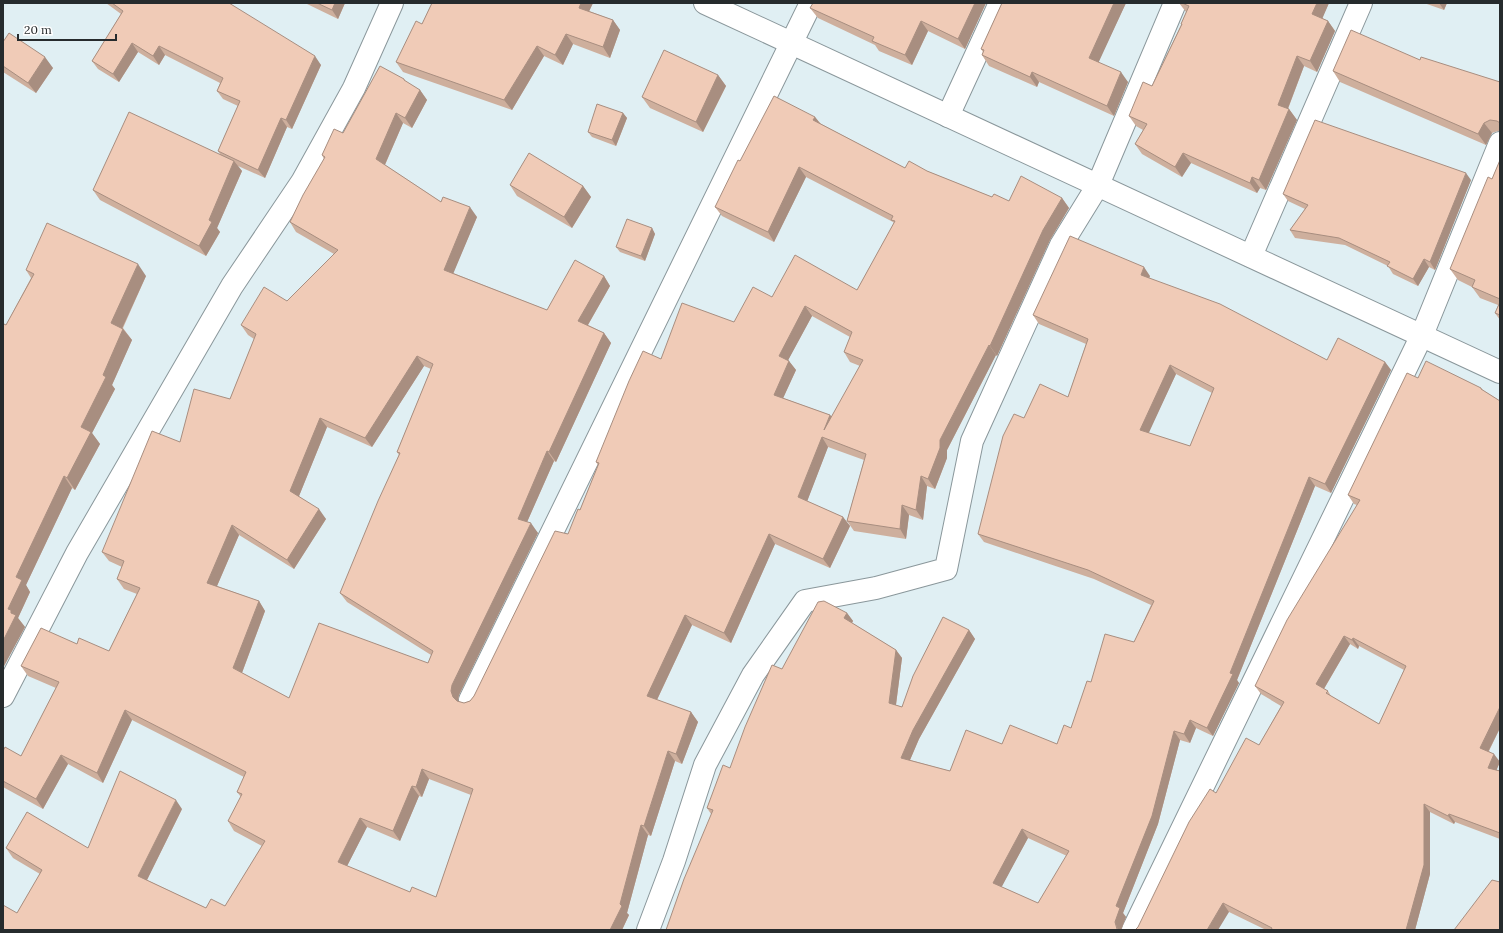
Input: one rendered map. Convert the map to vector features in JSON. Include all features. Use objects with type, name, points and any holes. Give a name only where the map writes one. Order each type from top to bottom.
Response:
[{"type":"street","points":[[3,696],[81,546],[232,286],[306,175],[354,88],[392,3]]},
{"type":"street","points":[[705,3],[1500,372]]},
{"type":"street","points":[[470,700],[812,3]]},
{"type":"street","points":[[948,116],[1000,3]]},
{"type":"street","points":[[648,930],[674,861],[705,764],[753,675],[805,601],[876,588],[946,569],[972,441],[1061,245],[1098,185],[1175,3]]},
{"type":"street","points":[[1251,256],[1361,3]]},
{"type":"street","points":[[1133,930],[1422,335],[1500,143]]},
{"type":"building","points":[[112,3],[229,3],[315,56],[286,120],[281,118],[258,170],[218,151],[240,101],[217,91],[223,78],[159,46],[153,56],[132,43],[113,74],[92,61],[123,11]]},
{"type":"building","points":[[317,3],[335,3],[332,10]]},
{"type":"building","points":[[432,3],[581,3],[579,8],[613,20],[603,47],[566,34],[555,55],[537,46],[504,100],[396,62],[416,21],[422,24]]},
{"type":"building","points":[[813,3],[975,3],[958,39],[921,21],[905,55],[872,41],[874,37],[810,8]]},
{"type":"building","points":[[1002,3],[1114,3],[1089,58],[1121,72],[1107,106],[1032,72],[1030,77],[982,55],[984,50],[981,49]]},
{"type":"building","points":[[1182,3],[1317,3],[1312,14],[1328,21],[1310,61],[1297,56],[1278,105],[1289,109],[1259,180],[1252,177],[1250,183],[1183,153],[1175,167],[1135,144],[1147,124],[1129,116],[1143,82],[1152,86],[1182,24],[1189,6]]},
{"type":"building","points":[[1351,30],[1420,60],[1421,57],[1500,82],[1500,123],[1490,120],[1484,123],[1478,134],[1333,71]]},
{"type":"building","points":[[9,33],[45,57],[28,83],[3,66],[3,42]]},
{"type":"building","points":[[664,50],[718,75],[696,122],[642,97]]},
{"type":"building","points":[[380,66],[404,79],[420,90],[405,118],[396,113],[376,159],[441,202],[443,197],[470,207],[444,270],[547,310],[575,260],[604,276],[578,321],[604,333],[549,452],[547,451],[518,519],[531,523],[452,685],[451,691],[453,697],[457,701],[464,703],[470,701],[474,696],[555,531],[568,534],[578,509],[580,510],[599,463],[596,462],[643,351],[661,359],[682,303],[734,322],[753,287],[772,297],[795,255],[857,290],[895,221],[891,220],[893,216],[799,167],[768,232],[715,207],[738,160],[740,161],[774,96],[815,117],[813,120],[905,168],[909,161],[927,171],[992,197],[994,194],[1009,201],[1021,176],[1062,198],[1043,230],[990,346],[989,345],[940,440],[940,448],[928,479],[921,476],[916,510],[902,505],[900,529],[847,521],[866,454],[822,437],[798,497],[843,517],[823,559],[769,534],[724,633],[685,615],[647,696],[691,712],[676,754],[668,751],[644,826],[641,825],[620,904],[622,906],[610,930],[3,930],[3,905],[17,913],[42,870],[6,848],[27,812],[88,848],[120,771],[176,800],[138,876],[206,908],[211,899],[225,906],[265,841],[228,821],[242,794],[237,792],[246,772],[125,710],[97,773],[61,755],[36,799],[3,781],[3,751],[5,747],[21,756],[59,682],[21,666],[41,628],[77,644],[79,638],[109,651],[140,588],[117,579],[124,561],[102,552],[152,431],[180,442],[194,389],[230,399],[256,334],[241,325],[264,287],[287,301],[338,250],[290,222],[303,195],[325,157],[322,155],[334,129],[343,133]],"holes":[[[805,306],[852,332],[844,352],[863,360],[824,430],[830,415],[774,395],[789,361],[779,356]],[[417,356],[433,364],[397,452],[400,453],[378,501],[340,593],[433,651],[428,663],[319,623],[289,698],[233,668],[259,601],[207,583],[232,525],[287,560],[319,509],[290,491],[320,418],[365,438]],[[422,769],[473,789],[436,897],[412,887],[410,892],[338,862],[360,818],[393,831],[412,786],[416,787]]]},
{"type":"building","points":[[597,104],[623,113],[612,140],[588,132]]},
{"type":"building","points":[[129,112],[234,161],[209,220],[212,222],[199,246],[93,190]]},
{"type":"building","points":[[1315,120],[1466,173],[1430,262],[1424,259],[1413,279],[1387,266],[1390,262],[1339,238],[1290,230],[1308,205],[1283,194]]},
{"type":"building","points":[[529,153],[583,186],[564,217],[510,185]]},
{"type":"building","points":[[1500,160],[1500,299],[1472,287],[1475,280],[1450,269],[1488,177],[1492,179]]},
{"type":"building","points":[[627,219],[652,228],[641,256],[616,247]]},
{"type":"building","points":[[47,223],[138,264],[111,323],[123,329],[103,375],[106,377],[81,427],[91,432],[67,478],[64,476],[16,577],[22,580],[8,609],[11,610],[11,613],[16,615],[3,641],[3,326],[4,324],[6,325],[34,274],[26,270]]},
{"type":"building","points":[[1070,236],[1144,267],[1141,275],[1220,304],[1327,360],[1338,338],[1385,362],[1325,484],[1309,477],[1230,673],[1233,674],[1207,728],[1190,720],[1184,734],[1174,731],[1152,816],[1116,906],[1120,908],[1115,922],[1118,930],[666,930],[684,879],[713,810],[707,808],[723,765],[730,768],[745,727],[772,665],[782,669],[818,602],[824,601],[847,613],[844,618],[896,650],[889,703],[902,707],[913,676],[943,617],[969,630],[913,730],[901,758],[950,771],[966,730],[1002,744],[1010,725],[1057,744],[1064,725],[1071,728],[1087,681],[1091,682],[1105,634],[1134,642],[1154,601],[1088,570],[978,534],[1003,436],[1014,414],[1024,418],[1040,384],[1068,397],[1088,339],[1033,315]],"holes":[[[1170,365],[1214,388],[1190,446],[1140,430]],[[1022,829],[1069,851],[1038,903],[993,883]]]},
{"type":"building","points":[[1500,302],[1500,315],[1495,313]]},
{"type":"building","points":[[1426,361],[1481,388],[1500,401],[1500,707],[1480,748],[1494,754],[1488,768],[1500,771],[1500,833],[1449,814],[1448,816],[1424,804],[1424,865],[1406,930],[1271,930],[1272,928],[1223,903],[1207,930],[1135,930],[1138,927],[1189,822],[1210,789],[1216,793],[1246,738],[1259,745],[1284,702],[1255,686],[1287,620],[1360,500],[1348,495],[1407,373],[1418,378]],"holes":[[[1344,636],[1352,640],[1353,638],[1406,666],[1379,724],[1326,693],[1328,691],[1316,684]]]},
{"type":"building","points":[[1492,880],[1500,882],[1500,930],[1454,930]]}]
